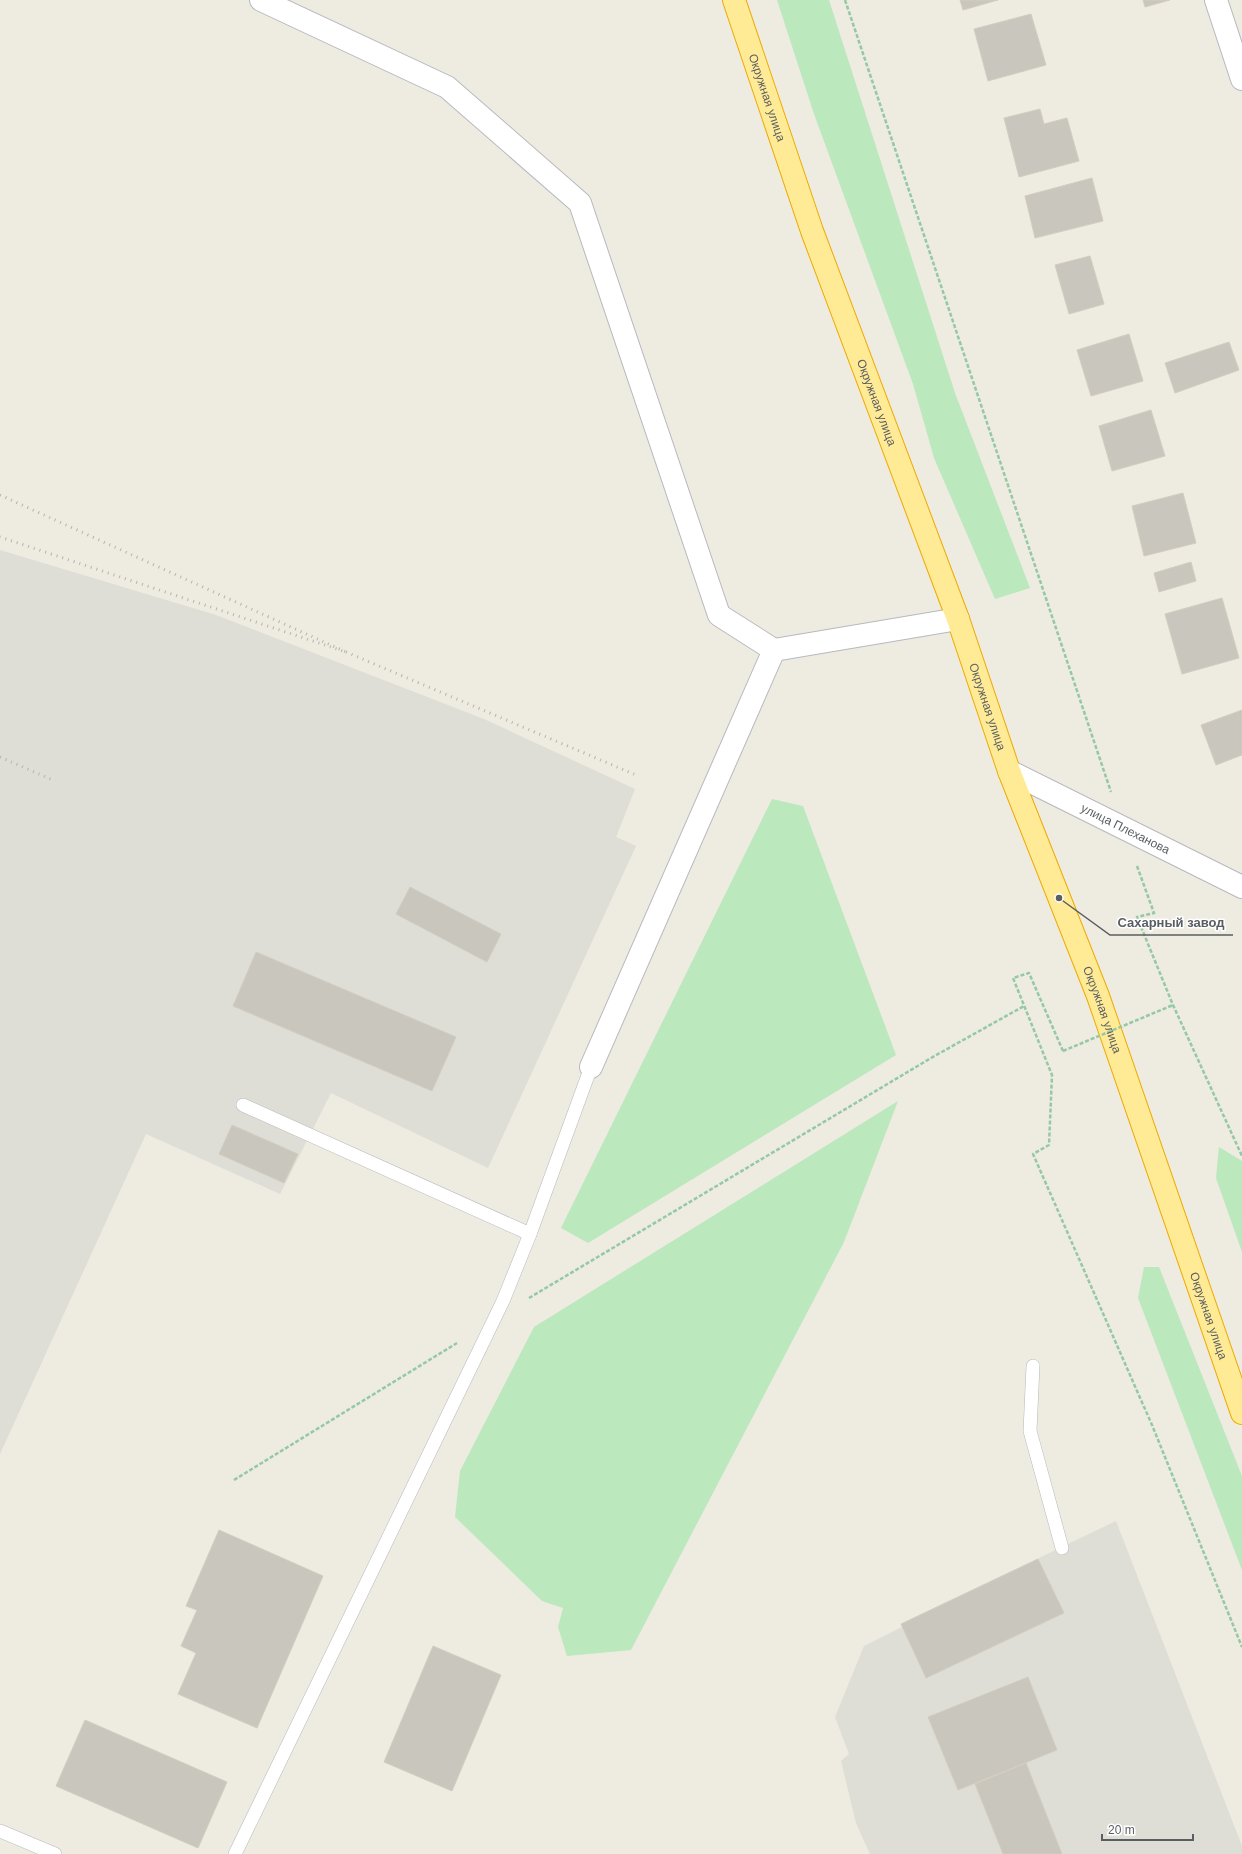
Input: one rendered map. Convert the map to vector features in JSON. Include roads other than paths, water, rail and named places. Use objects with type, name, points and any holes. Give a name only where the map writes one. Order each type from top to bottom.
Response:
[{"type":"highway","name":"Окружная улица","points":[[734,0],[812,231],[958,619],[1009,771],[1098,996],[1242,1413]]},
{"type":"street","points":[[261,0],[446,87],[580,203],[720,615],[774,650],[958,619]]},
{"type":"street","points":[[1216,0],[1242,79]]},
{"type":"street","points":[[591,1067],[774,650]]},
{"type":"street","name":"улица Плеханова","points":[[1009,771],[1242,887]]},
{"type":"lane","points":[[235,1854],[494,1319],[530,1234],[591,1067]]},
{"type":"lane","points":[[243,1105],[530,1234]]},
{"type":"lane","points":[[1033,1366],[1030,1431],[1062,1548]]},
{"type":"lane","points":[[0,1831],[55,1854]]},
{"type":"railway","points":[[0,495],[346,652],[0,537]]},
{"type":"railway","points":[[346,652],[636,775]]},
{"type":"railway","points":[[0,757],[55,781]]},
{"type":"place","name":"Сахарный завод","points":[[1059,898]]}]
